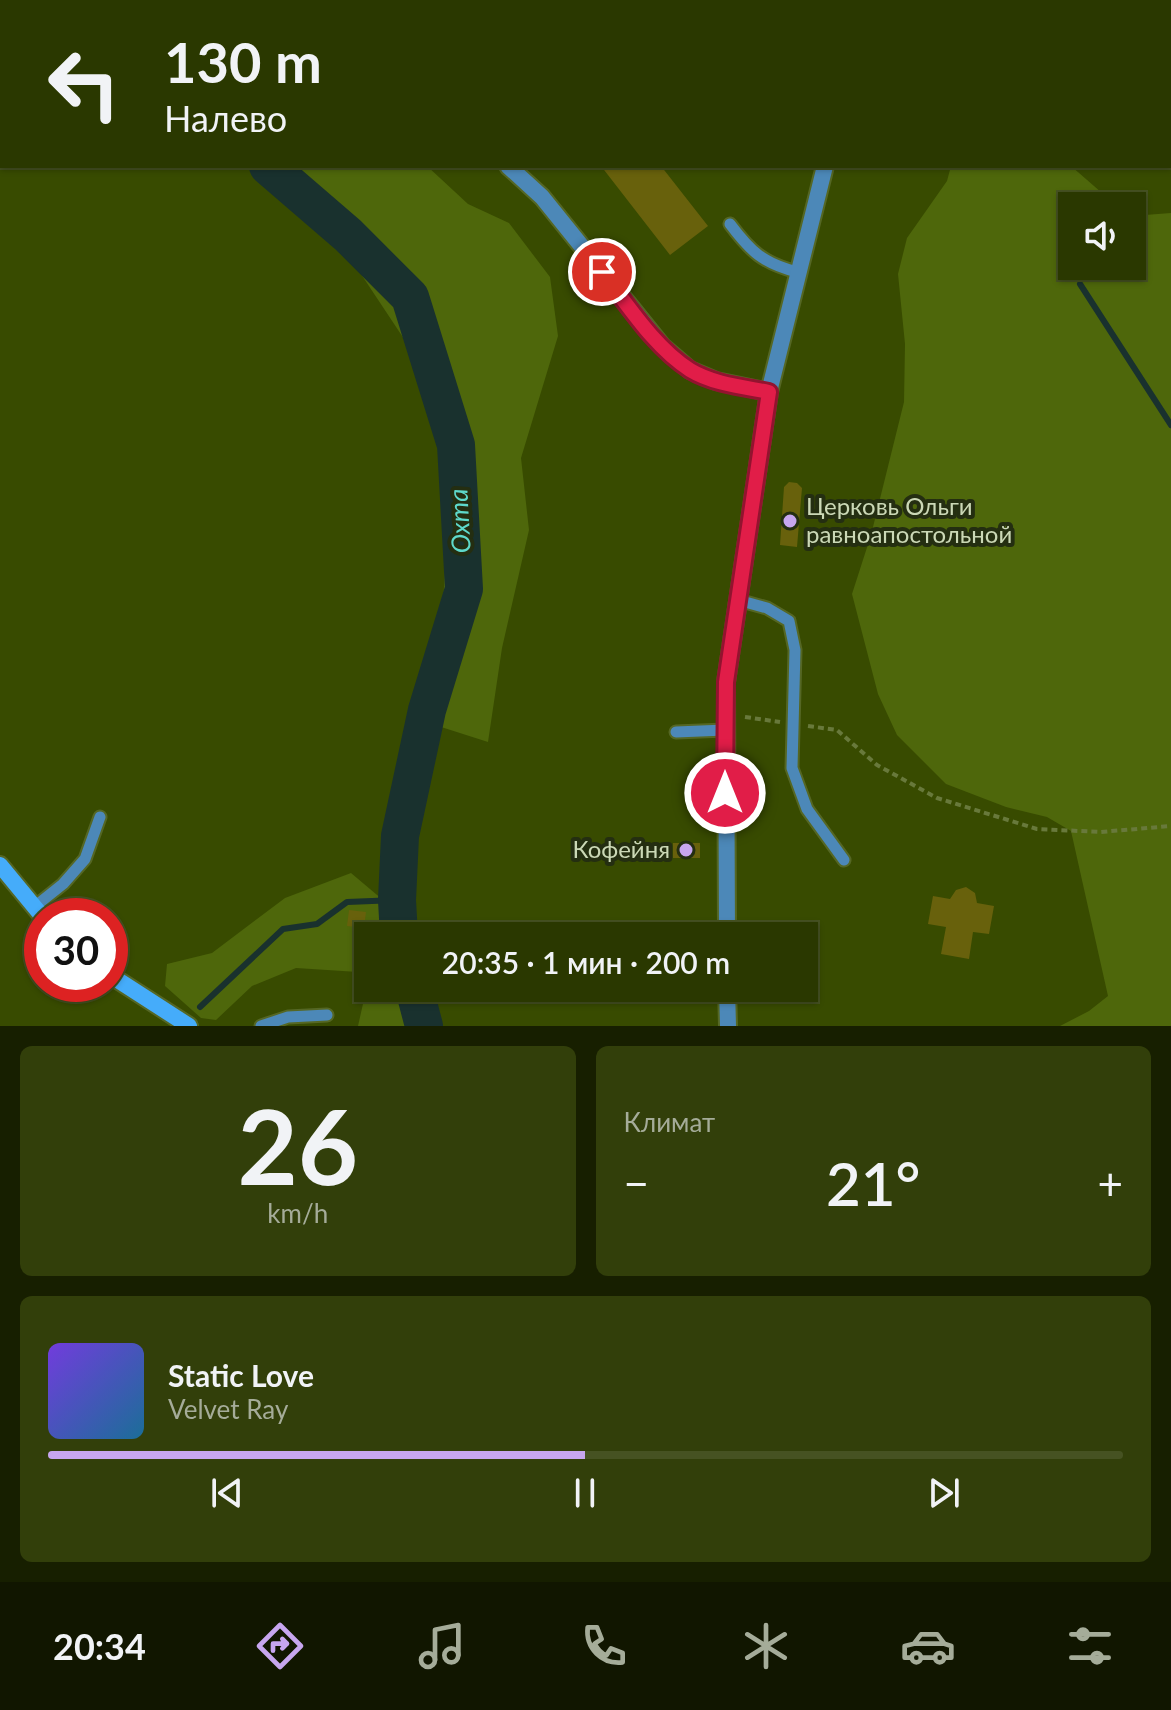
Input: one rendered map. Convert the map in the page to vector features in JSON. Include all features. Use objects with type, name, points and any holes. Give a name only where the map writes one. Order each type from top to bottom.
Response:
[{"type":"street","points":[[510,168],[542,197],[662,346],[690,370],[716,381],[769,392]]},
{"type":"street","points":[[727,922],[726,682],[769,392],[824,168]]},
{"type":"street","points":[[0,865],[27,898]]},
{"type":"street","points":[[128,987],[189,1026]]},
{"type":"street","points":[[727,1002],[728,1026]]},
{"type":"lane","points":[[730,224],[751,253],[780,268],[797,272]]},
{"type":"lane","points":[[738,600],[767,608],[789,621],[795,650],[792,768],[807,809],[844,860]]},
{"type":"lane","points":[[676,732],[725,730]]},
{"type":"lane","points":[[50,898],[85,859],[100,817]]},
{"type":"lane","points":[[261,1026],[288,1017],[327,1015]]},
{"type":"path","points":[[744,716],[837,730],[877,765],[937,798],[1037,829],[1101,832],[1171,826]]},
{"type":"green space","points":[[277,168],[429,168],[468,204],[509,223],[550,277],[558,336],[521,458],[529,530],[502,648],[488,742],[438,726],[449,469],[420,363],[349,256]]},
{"type":"green space","points":[[950,168],[1073,168],[1101,192],[1058,192],[1058,280],[1146,280],[1146,215],[1171,213],[1171,1026],[1060,1026],[1089,1011],[1108,996],[1071,831],[1047,817],[1006,807],[946,784],[897,735],[878,694],[852,594],[871,535],[904,402],[905,344],[898,274],[907,238],[947,181]]},
{"type":"green space","points":[[351,873],[409,922],[354,922],[354,972],[296,968],[252,986],[216,1020],[201,1018],[165,986],[167,964],[212,953],[285,898]]},
{"type":"green space","points":[[363,1002],[426,1002],[432,1026],[358,1026]]},
{"type":"building","points":[[603,168],[663,168],[708,226],[670,255]]},
{"type":"building","name":"Церковь Ольги равноапостольной","points":[[789,482],[797,483],[802,488],[797,547],[780,545],[784,487]]},
{"type":"building","name":"Кофейня","points":[[673,843],[700,843],[700,858],[673,858]]},
{"type":"building","points":[[966,887],[975,893],[977,903],[994,906],[989,934],[973,932],[969,959],[941,954],[946,927],[928,924],[933,896],[950,899],[956,890]]},
{"type":"building","points":[[349,910],[366,912],[365,922],[347,926]]},
{"type":"waterway","name":"Охта","points":[[270,168],[348,235],[410,297],[456,445],[464,589],[427,710],[400,836],[398,922]]},
{"type":"waterway","points":[[1080,284],[1171,425]]},
{"type":"waterway","points":[[200,1007],[283,929],[317,924],[347,902],[397,900]]},
{"type":"waterway","name":"Охта","points":[[418,1002],[424,1026]]},
{"type":"place","name":"Церковь Ольги равноапостольной","points":[[790,521]]},
{"type":"place","name":"Кофейня","points":[[686,850]]},
{"type":"route","points":[[602,272],[662,346],[690,370],[716,381],[769,392],[726,682],[725,793]]}]
